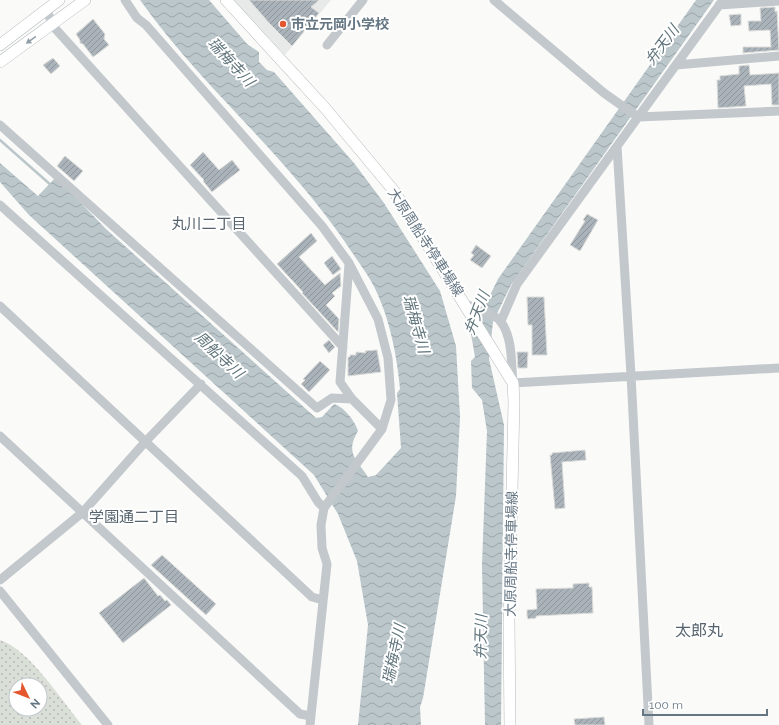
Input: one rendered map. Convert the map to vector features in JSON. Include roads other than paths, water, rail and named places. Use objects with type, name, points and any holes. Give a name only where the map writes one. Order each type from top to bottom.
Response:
[{"type":"main road","points":[[0,45],[59,0]]},
{"type":"main road","points":[[0,62],[85,0]]},
{"type":"main road","name":"大原周船寺停車場線","points":[[226,0],[330,114],[390,185],[405,206],[513,383],[514,410],[509,622],[510,725]]},
{"type":"street","points":[[0,436],[300,714],[311,720],[327,564],[322,548],[321,525],[324,508],[382,429],[391,400],[388,358],[378,319],[349,263],[322,226],[146,25],[137,18],[125,0]]},
{"type":"street","points":[[327,45],[363,0]]},
{"type":"street","points":[[494,0],[638,117],[779,112]]},
{"type":"street","points":[[501,320],[517,284],[721,3],[779,1]]},
{"type":"street","points":[[47,9],[52,25],[343,347]]},
{"type":"street","points":[[676,65],[779,56]]},
{"type":"street","points":[[0,125],[317,408],[332,398],[352,399]]},
{"type":"street","points":[[617,146],[632,375],[649,725]]},
{"type":"street","points":[[0,206],[201,384],[302,476],[318,502],[324,508]]},
{"type":"street","points":[[349,263],[340,382],[352,399],[382,429]]},
{"type":"street","points":[[465,304],[501,320],[508,334],[513,383],[632,375],[779,368]]},
{"type":"street","points":[[0,306],[312,597],[323,600]]},
{"type":"street","points":[[0,580],[83,512],[146,441],[201,384]]},
{"type":"street","points":[[0,591],[108,725]]},
{"type":"water","points":[[140,0],[209,0],[248,45],[259,52],[259,62],[267,70],[274,72],[354,163],[384,203],[440,291],[456,346],[460,417],[456,496],[423,698],[420,707],[421,725],[358,725],[368,625],[357,561],[338,514],[314,475],[29,215],[0,182],[0,163],[38,196],[56,177],[106,229],[316,418],[322,417],[334,404],[342,408],[357,427],[358,431],[352,445],[352,450],[356,460],[368,477],[376,475],[401,448],[397,393],[400,389],[395,353],[383,306],[371,281],[345,242],[296,179],[189,62]]},
{"type":"water","points":[[696,0],[714,0],[511,285],[493,322],[489,359],[504,425],[501,725],[485,725],[482,565],[487,431],[482,400],[472,388],[471,361],[475,357],[471,334],[498,279]]},
{"type":"waterway","points":[[0,140],[52,186]]},
{"type":"place","name":"市立元岡小学校","points":[[283,24]]},
{"type":"district","name":"丸川二丁目","points":[[209,224]]},
{"type":"district","name":"学園通二丁目","points":[[134,517]]},
{"type":"district","name":"太郎丸","points":[[699,630]]},
{"type":"water label","name":"弁天川","points":[[662,45]]},
{"type":"water label","name":"瑞梅寺川","points":[[231,62]]},
{"type":"water label","name":"弁天川","points":[[477,313]]},
{"type":"water label","name":"瑞梅寺川","points":[[416,324]]},
{"type":"water label","name":"周船寺川","points":[[219,355]]},
{"type":"water label","name":"弁天川","points":[[481,637]]},
{"type":"water label","name":"瑞梅寺川","points":[[394,654]]}]
